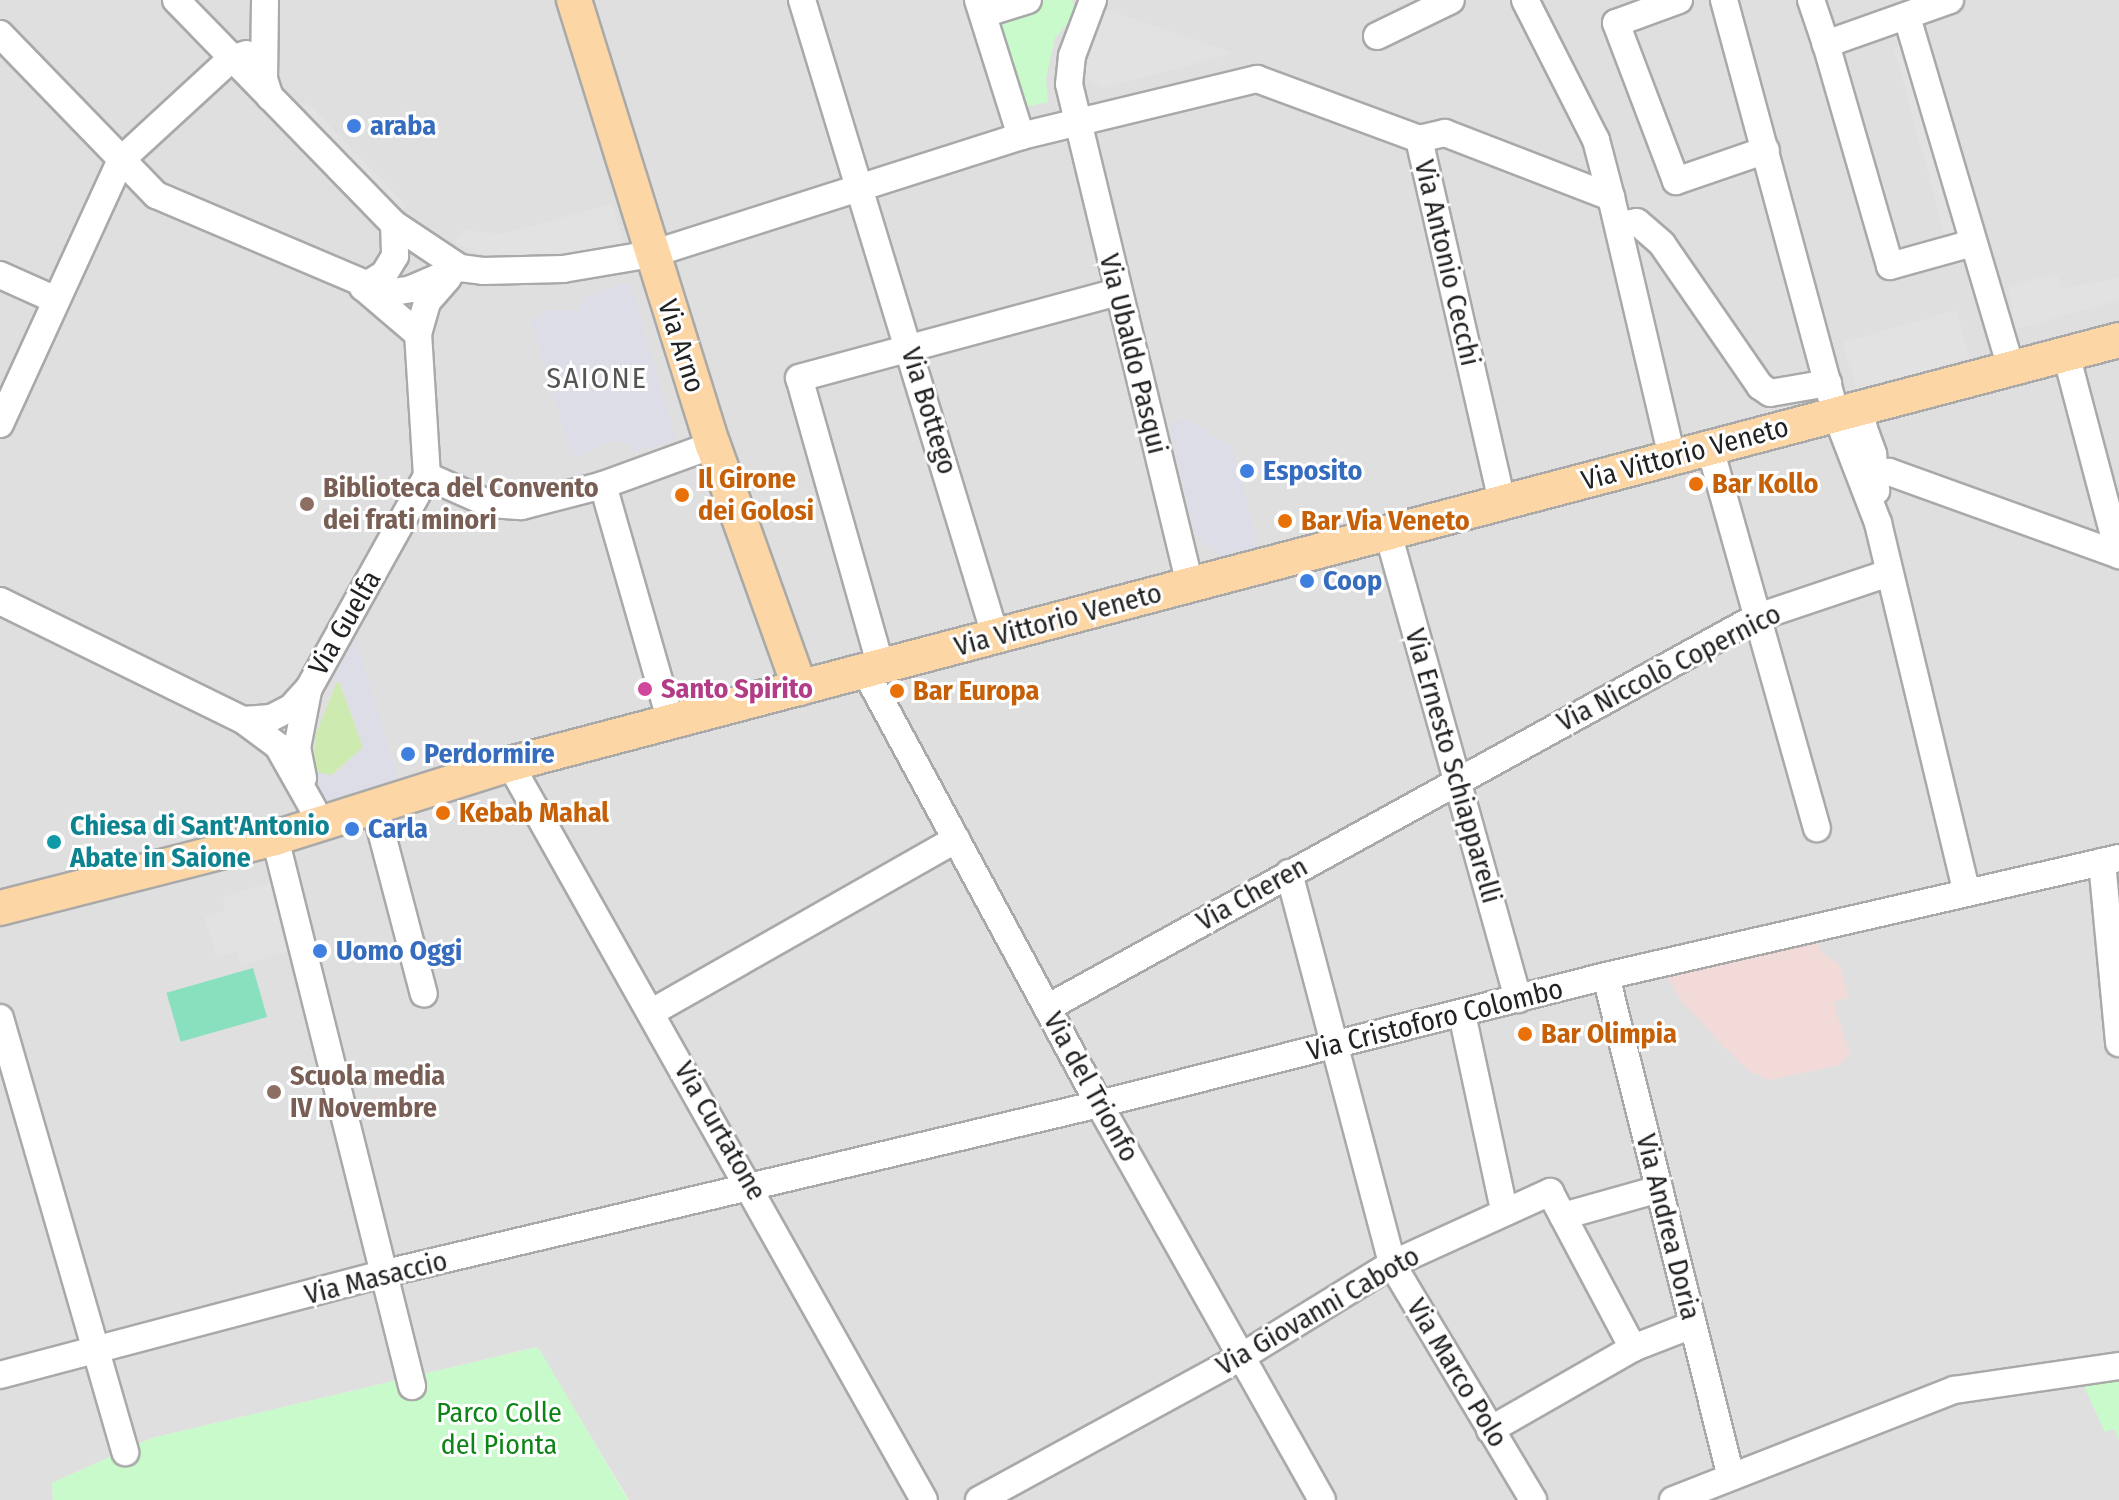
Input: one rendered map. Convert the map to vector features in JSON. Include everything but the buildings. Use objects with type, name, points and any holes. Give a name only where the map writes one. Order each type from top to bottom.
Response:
[{"type":"main road","name":"Via Arno","points":[[574,0],[713,445],[800,688]]},
{"type":"main road","name":"Via Vittorio Veneto","points":[[0,908],[275,838],[315,815],[374,804],[510,764],[1710,448],[1832,398],[2011,368],[2119,340]]},
{"type":"street","points":[[176,0],[228,55],[267,88],[394,224],[472,269]]},
{"type":"street","points":[[265,0],[267,88]]},
{"type":"street","name":"Via Bottego","points":[[802,0],[858,188],[910,345],[995,635]]},
{"type":"street","points":[[1021,136],[980,7],[1028,0]]},
{"type":"street","name":"Via Ubaldo Pasqui","points":[[1093,0],[1072,56],[1069,84],[1190,585]]},
{"type":"street","points":[[1377,36],[1451,0]]},
{"type":"street","points":[[1525,0],[1596,140],[1619,225],[1672,458]]},
{"type":"street","points":[[1679,0],[1616,23],[1676,181],[1766,150]]},
{"type":"street","points":[[1724,0],[1832,398],[1878,523],[1966,890]]},
{"type":"street","points":[[1811,0],[1890,266],[1973,243]]},
{"type":"street","points":[[1826,44],[1950,0]]},
{"type":"street","points":[[1907,17],[2011,368]]},
{"type":"street","points":[[0,424],[121,160],[228,55],[265,30]]},
{"type":"street","points":[[0,34],[156,195],[363,287],[387,293],[411,289],[472,269]]},
{"type":"street","name":"Via Antonio Cecchi","points":[[472,269],[563,269],[652,254],[1021,136],[1257,79],[1419,139],[1502,502]]},
{"type":"street","points":[[1419,139],[1445,133],[1611,197]]},
{"type":"street","points":[[1619,225],[1637,222],[1662,244],[1760,386],[1770,393],[1832,398],[1863,426],[1875,473],[1878,523]]},
{"type":"street","points":[[363,287],[384,274],[395,256],[394,224]]},
{"type":"street","points":[[472,269],[427,302],[418,334],[427,476],[490,504],[522,506],[603,485],[713,445]]},
{"type":"street","points":[[0,275],[56,300]]},
{"type":"street","points":[[363,287],[418,334]]},
{"type":"street","points":[[910,345],[1117,292]]},
{"type":"street","name":"Via del Trionfo","points":[[910,345],[799,378],[873,669],[956,839],[1047,1008],[1322,1500]]},
{"type":"street","points":[[2066,354],[2119,555]]},
{"type":"street","points":[[1710,448],[1755,618],[1817,828]]},
{"type":"street","points":[[1875,473],[1889,472],[2119,555]]},
{"type":"street","name":"Via Guelfa","points":[[243,720],[271,718],[291,708],[309,688],[427,476]]},
{"type":"street","points":[[603,485],[671,722]]},
{"type":"street","name":"Via Ernesto Schiapparelli","points":[[1388,533],[1518,999]]},
{"type":"street","name":"Via Niccolò Copernico","points":[[1456,779],[1755,618],[1889,573]]},
{"type":"street","points":[[0,601],[243,720],[278,746],[315,815]]},
{"type":"street","points":[[309,688],[297,748],[315,815]]},
{"type":"street","name":"Via Curtatone","points":[[510,764],[753,1188],[924,1500]]},
{"type":"street","name":"Via Cheren","points":[[1047,1008],[1456,779]]},
{"type":"street","points":[[374,804],[424,994]]},
{"type":"street","points":[[275,838],[412,1386]]},
{"type":"street","points":[[652,1012],[956,839]]},
{"type":"street","points":[[2110,860],[2119,1043]]},
{"type":"street","name":"Via Cristoforo Colombo","points":[[753,1188],[1335,1046],[1606,976],[1966,890],[2110,860]]},
{"type":"street","name":"Via Marco Polo","points":[[1289,873],[1392,1264],[1533,1500]]},
{"type":"street","name":"Via Andrea Doria","points":[[1606,976],[1731,1477]]},
{"type":"street","points":[[1462,1014],[1504,1210]]},
{"type":"street","points":[[0,1018],[93,1352],[125,1452]]},
{"type":"street","name":"Via Masaccio","points":[[0,1375],[386,1273],[753,1188]]},
{"type":"street","points":[[1633,1348],[1563,1216],[1659,1189]]},
{"type":"street","name":"Via Giovanni Caboto","points":[[979,1500],[1241,1357],[1392,1264],[1504,1210],[1550,1192],[1563,1216]]},
{"type":"street","points":[[1490,1430],[1633,1348],[1692,1325]]},
{"type":"street","points":[[1673,1500],[1954,1390],[2119,1366]]},
{"type":"shaded area","points":[[0,0],[2119,0],[2119,1500],[629,1500],[537,1347],[152,1438],[52,1483],[53,1500],[0,1500]]},
{"type":"shaded area","points":[[1097,6],[1233,53],[1104,88],[1088,81],[1083,58]]},
{"type":"shaded area","points":[[1914,42],[1970,230],[1945,236],[1894,48]]},
{"type":"shaded area","points":[[307,102],[407,206],[391,221],[291,117]]},
{"type":"shaded area","points":[[612,204],[623,242],[577,255],[489,258],[454,242],[464,230],[503,234]]},
{"type":"shaded area","points":[[2056,274],[2063,288],[2119,278],[2119,300],[2016,329],[2008,286]]},
{"type":"shaded area","points":[[630,282],[676,440],[635,452],[624,443],[609,441],[580,457],[571,454],[531,323],[543,311],[578,311],[586,295]]},
{"type":"shaded area","points":[[1956,310],[1970,358],[1856,391],[1843,343]]},
{"type":"shaded area","points":[[1185,418],[1232,447],[1259,548],[1222,557],[1195,536],[1169,423]]},
{"type":"shaded area","points":[[349,638],[356,639],[400,785],[333,804],[323,796],[314,771],[335,776],[363,747],[342,682],[328,682]]},
{"type":"shaded area","points":[[270,882],[290,951],[241,965],[237,951],[216,957],[205,917],[225,911],[223,897]]},
{"type":"shaded area","points":[[1813,927],[1822,954],[1839,964],[1849,997],[1833,1002],[1850,1054],[1840,1065],[1770,1080],[1749,1071],[1723,1046],[1681,1000],[1659,963]]},
{"type":"green space","points":[[1039,0],[1072,0],[1076,13],[1055,38],[1046,78],[1048,102],[1020,108],[996,18]]},
{"type":"green space","points":[[338,680],[363,747],[328,778],[314,771],[315,736]]},
{"type":"green space","points":[[253,968],[267,1017],[181,1042],[166,993]]},
{"type":"green space","name":"Parco Colle del Pionta","points":[[538,1347],[628,1500],[53,1500],[52,1483],[152,1438]]},
{"type":"green space","points":[[2119,1375],[2119,1440],[2114,1429],[2105,1432],[2081,1380]]},
{"type":"place","name":"araba","points":[[354,126]]},
{"type":"place","name":"Esposito","points":[[1247,471]]},
{"type":"place","name":"Bar Kollo","points":[[1696,484]]},
{"type":"place","name":"Il Girone dei Golosi","points":[[682,495]]},
{"type":"place","name":"Biblioteca del Convento dei frati minori","points":[[307,504]]},
{"type":"place","name":"Bar Via Veneto","points":[[1285,521]]},
{"type":"place","name":"Coop","points":[[1307,581]]},
{"type":"place","name":"Santo Spirito","points":[[645,689]]},
{"type":"place","name":"Bar Europa","points":[[897,691]]},
{"type":"place","name":"Perdormire","points":[[408,754]]},
{"type":"place","name":"Kebab Mahal","points":[[443,813]]},
{"type":"place","name":"Carla","points":[[352,829]]},
{"type":"place","name":"Chiesa di Sant'Antonio Abate in Saione","points":[[54,842]]},
{"type":"place","name":"Uomo Oggi","points":[[320,951]]},
{"type":"place","name":"Bar Olimpia","points":[[1525,1034]]},
{"type":"place","name":"Scuola media IV Novembre","points":[[274,1092]]},
{"type":"district","name":"SAIONE","points":[[597,378]]}]
